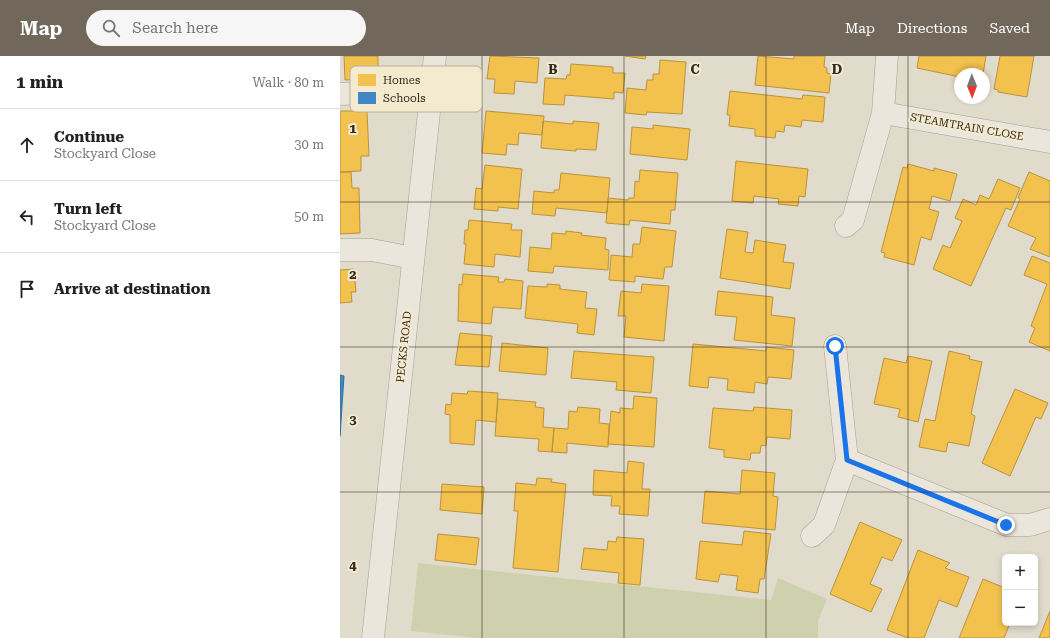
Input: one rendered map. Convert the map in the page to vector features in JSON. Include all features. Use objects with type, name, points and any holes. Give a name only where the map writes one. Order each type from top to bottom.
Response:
[{"type":"street","name":"PECKS ROAD","points":[[434,66],[435,56]]},
{"type":"street","points":[[846,226],[853,220],[883,113],[887,56]]},
{"type":"street","points":[[340,94],[350,94]]},
{"type":"street","name":"PECKS ROAD","points":[[373,638],[429,112]]},
{"type":"street","name":"STEAMTRAIN CLOSE","points":[[883,113],[1050,142]]},
{"type":"street","points":[[340,250],[372,250],[413,258]]},
{"type":"street","points":[[812,536],[824,525],[847,460],[835,346]]},
{"type":"street","points":[[847,460],[1006,525],[1030,525],[1050,518]]},
{"type":"green space","points":[[418,563],[771,600],[778,578],[827,599],[818,621],[818,638],[477,638],[411,631]]},
{"type":"building: Homes","points":[[344,56],[378,56],[378,66],[350,66],[350,80],[345,80]]},
{"type":"building: Homes","points":[[490,56],[539,58],[537,83],[515,81],[514,94],[494,93],[495,79],[487,79]]},
{"type":"building: Homes","points":[[625,56],[646,56],[645,59]]},
{"type":"building: Homes","points":[[758,56],[794,59],[794,56],[825,56],[824,67],[827,68],[827,73],[831,74],[829,93],[755,85]]},
{"type":"building: Homes","points":[[919,56],[986,56],[984,68],[954,68],[954,76],[917,68]]},
{"type":"building: Homes","points":[[1000,56],[1034,56],[1027,97],[998,92],[998,90],[994,89]]},
{"type":"building: Homes","points":[[660,60],[686,62],[682,114],[647,112],[646,115],[625,113],[627,88],[646,90],[647,80],[653,80],[653,74],[659,74]]},
{"type":"building: Homes","points":[[571,64],[613,67],[613,73],[625,73],[623,93],[614,92],[614,99],[565,95],[564,105],[543,104],[545,78],[566,79],[567,75],[570,75]]},
{"type":"building: Homes","points":[[730,91],[802,99],[803,95],[825,97],[823,122],[802,120],[801,127],[785,125],[784,132],[776,131],[775,138],[755,136],[755,129],[729,126],[730,115],[727,115]]},
{"type":"building: Homes","points":[[340,111],[367,112],[369,156],[361,156],[361,171],[340,172]]},
{"type":"building: Homes","points":[[486,111],[544,116],[542,135],[519,133],[518,145],[507,144],[506,155],[482,153]]},
{"type":"building: Homes","points":[[543,121],[573,124],[573,121],[599,123],[596,150],[576,149],[576,151],[541,148]]},
{"type":"building: Homes","points":[[653,125],[690,129],[687,160],[630,154],[632,127],[653,129]]},
{"type":"building: Homes","points":[[736,161],[808,169],[805,197],[799,196],[798,206],[778,204],[779,199],[754,196],[753,203],[732,201]]},
{"type":"building: Homes","points":[[908,164],[934,171],[934,168],[957,174],[950,201],[932,196],[929,209],[939,212],[931,240],[921,237],[914,265],[884,257],[885,253],[881,252],[903,167],[907,168]]},
{"type":"building: Homes","points":[[485,165],[522,169],[518,209],[498,207],[498,211],[474,209],[476,188],[482,189]]},
{"type":"building: Homes","points":[[640,170],[678,173],[675,210],[671,210],[670,224],[630,220],[629,225],[606,223],[608,198],[628,200],[629,198],[634,198],[635,181],[639,182]]},
{"type":"building: Homes","points":[[340,172],[351,172],[352,188],[359,188],[360,233],[340,234]]},
{"type":"building: Homes","points":[[1029,172],[1050,181],[1050,257],[1030,249],[1036,238],[1008,226],[1020,199],[1018,198]]},
{"type":"building: Homes","points":[[561,173],[610,178],[607,213],[556,208],[555,216],[532,214],[534,191],[554,193],[554,190],[559,190]]},
{"type":"building: Homes","points":[[998,179],[1020,188],[1011,210],[1006,208],[971,286],[933,269],[943,245],[950,248],[962,221],[955,218],[963,199],[976,205],[980,195],[989,199]]},
{"type":"building: Homes","points":[[469,220],[512,224],[511,230],[522,230],[520,257],[495,254],[494,267],[464,264],[466,244],[464,244],[465,230],[468,230]]},
{"type":"building: Homes","points":[[642,227],[676,231],[672,267],[665,267],[663,279],[635,276],[635,282],[609,280],[611,255],[632,257],[633,244],[640,244]]},
{"type":"building: Homes","points":[[727,229],[748,232],[745,252],[753,253],[755,240],[786,245],[783,262],[794,263],[790,289],[720,278]]},
{"type":"building: Homes","points":[[566,231],[582,233],[581,235],[606,238],[605,249],[609,250],[608,270],[554,266],[553,273],[528,271],[530,247],[551,249],[552,233],[566,234]]},
{"type":"building: Homes","points":[[1032,256],[1050,263],[1050,351],[1029,342],[1035,328],[1031,326],[1047,284],[1024,275]]},
{"type":"building: Homes","points":[[354,269],[356,292],[351,292],[352,302],[340,303],[340,270]]},
{"type":"building: Homes","points":[[463,274],[499,277],[498,282],[504,282],[505,279],[523,281],[521,309],[493,307],[491,324],[458,321],[459,284],[462,285]]},
{"type":"building: Homes","points":[[547,284],[560,285],[560,289],[587,292],[585,308],[597,309],[594,335],[577,333],[578,324],[525,318],[528,286],[547,287]]},
{"type":"building: Homes","points":[[642,284],[669,286],[664,341],[624,337],[626,316],[618,316],[621,291],[641,293]]},
{"type":"building: Homes","points":[[718,291],[773,297],[771,315],[795,318],[792,346],[734,340],[737,317],[715,315]]},
{"type":"building: Homes","points":[[460,333],[492,336],[489,367],[455,365]]},
{"type":"building: Homes","points":[[502,343],[548,348],[546,375],[499,371]]},
{"type":"building: Homes","points":[[693,344],[766,351],[766,347],[794,350],[791,379],[768,377],[767,384],[755,382],[754,393],[727,390],[728,379],[709,377],[708,388],[689,386]]},
{"type":"building: Homes","points":[[574,351],[654,357],[651,393],[616,390],[617,382],[571,378]]},
{"type":"building: Homes","points":[[949,351],[970,356],[969,359],[982,362],[971,414],[975,416],[969,446],[948,442],[946,452],[919,447],[925,419],[935,421]]},
{"type":"building: Homes","points":[[908,356],[932,361],[918,422],[898,417],[900,409],[874,404],[884,358],[906,363]]},
{"type":"building: Homes","points":[[1015,389],[1048,403],[1041,419],[1036,417],[1010,476],[982,463]]},
{"type":"building: Homes","points":[[468,391],[498,393],[496,422],[476,420],[474,445],[450,443],[450,415],[445,414],[446,404],[451,405],[452,393],[467,394]]},
{"type":"building: Homes","points":[[634,396],[657,398],[654,447],[608,444],[611,411],[620,413],[620,408],[633,409]]},
{"type":"building: Homes","points":[[498,399],[536,402],[535,407],[544,408],[543,427],[554,428],[552,452],[538,451],[539,439],[495,436]]},
{"type":"building: Homes","points":[[578,407],[600,409],[599,423],[609,424],[608,447],[567,443],[567,453],[552,452],[554,428],[568,429],[569,411],[577,412]]},
{"type":"building: Homes","points":[[754,407],[792,410],[790,439],[767,437],[766,446],[761,445],[760,453],[751,453],[750,460],[724,457],[724,450],[709,448],[713,408],[753,411]]},
{"type":"building: Homes","points":[[628,461],[644,463],[642,489],[650,489],[648,516],[619,514],[620,506],[611,506],[612,496],[593,495],[594,470],[627,473]]},
{"type":"building: Homes","points":[[742,470],[775,473],[773,496],[778,497],[775,530],[702,523],[705,491],[740,494]]},
{"type":"building: Homes","points":[[537,478],[552,479],[551,482],[566,484],[558,572],[513,568],[518,511],[514,511],[516,483],[536,485]]},
{"type":"building: Homes","points":[[442,484],[484,487],[482,514],[440,510]]},
{"type":"building: Homes","points":[[860,522],[902,540],[892,561],[882,557],[870,584],[882,589],[871,612],[830,594]]},
{"type":"building: Homes","points":[[744,531],[771,534],[764,579],[760,579],[758,593],[736,590],[738,576],[720,574],[718,582],[696,579],[700,541],[742,545]]},
{"type":"building: Homes","points":[[438,534],[479,538],[476,565],[435,560]]},
{"type":"building: Homes","points":[[617,537],[644,539],[640,585],[618,583],[619,573],[581,569],[584,548],[607,550],[608,541],[616,542]]},
{"type":"building: Homes","points":[[918,550],[950,563],[945,568],[969,577],[957,607],[939,600],[924,638],[908,638],[887,630]]},
{"type":"building: Homes","points":[[983,579],[1002,587],[1002,626],[1009,626],[1004,638],[959,638]]},
{"type":"building: Homes","points":[[1050,611],[1050,638],[1039,638]]},
{"type":"building: Schools","points":[[340,375],[344,376],[340,436]]},
{"type":"route","points":[[835,346],[847,460],[1006,525]]}]
